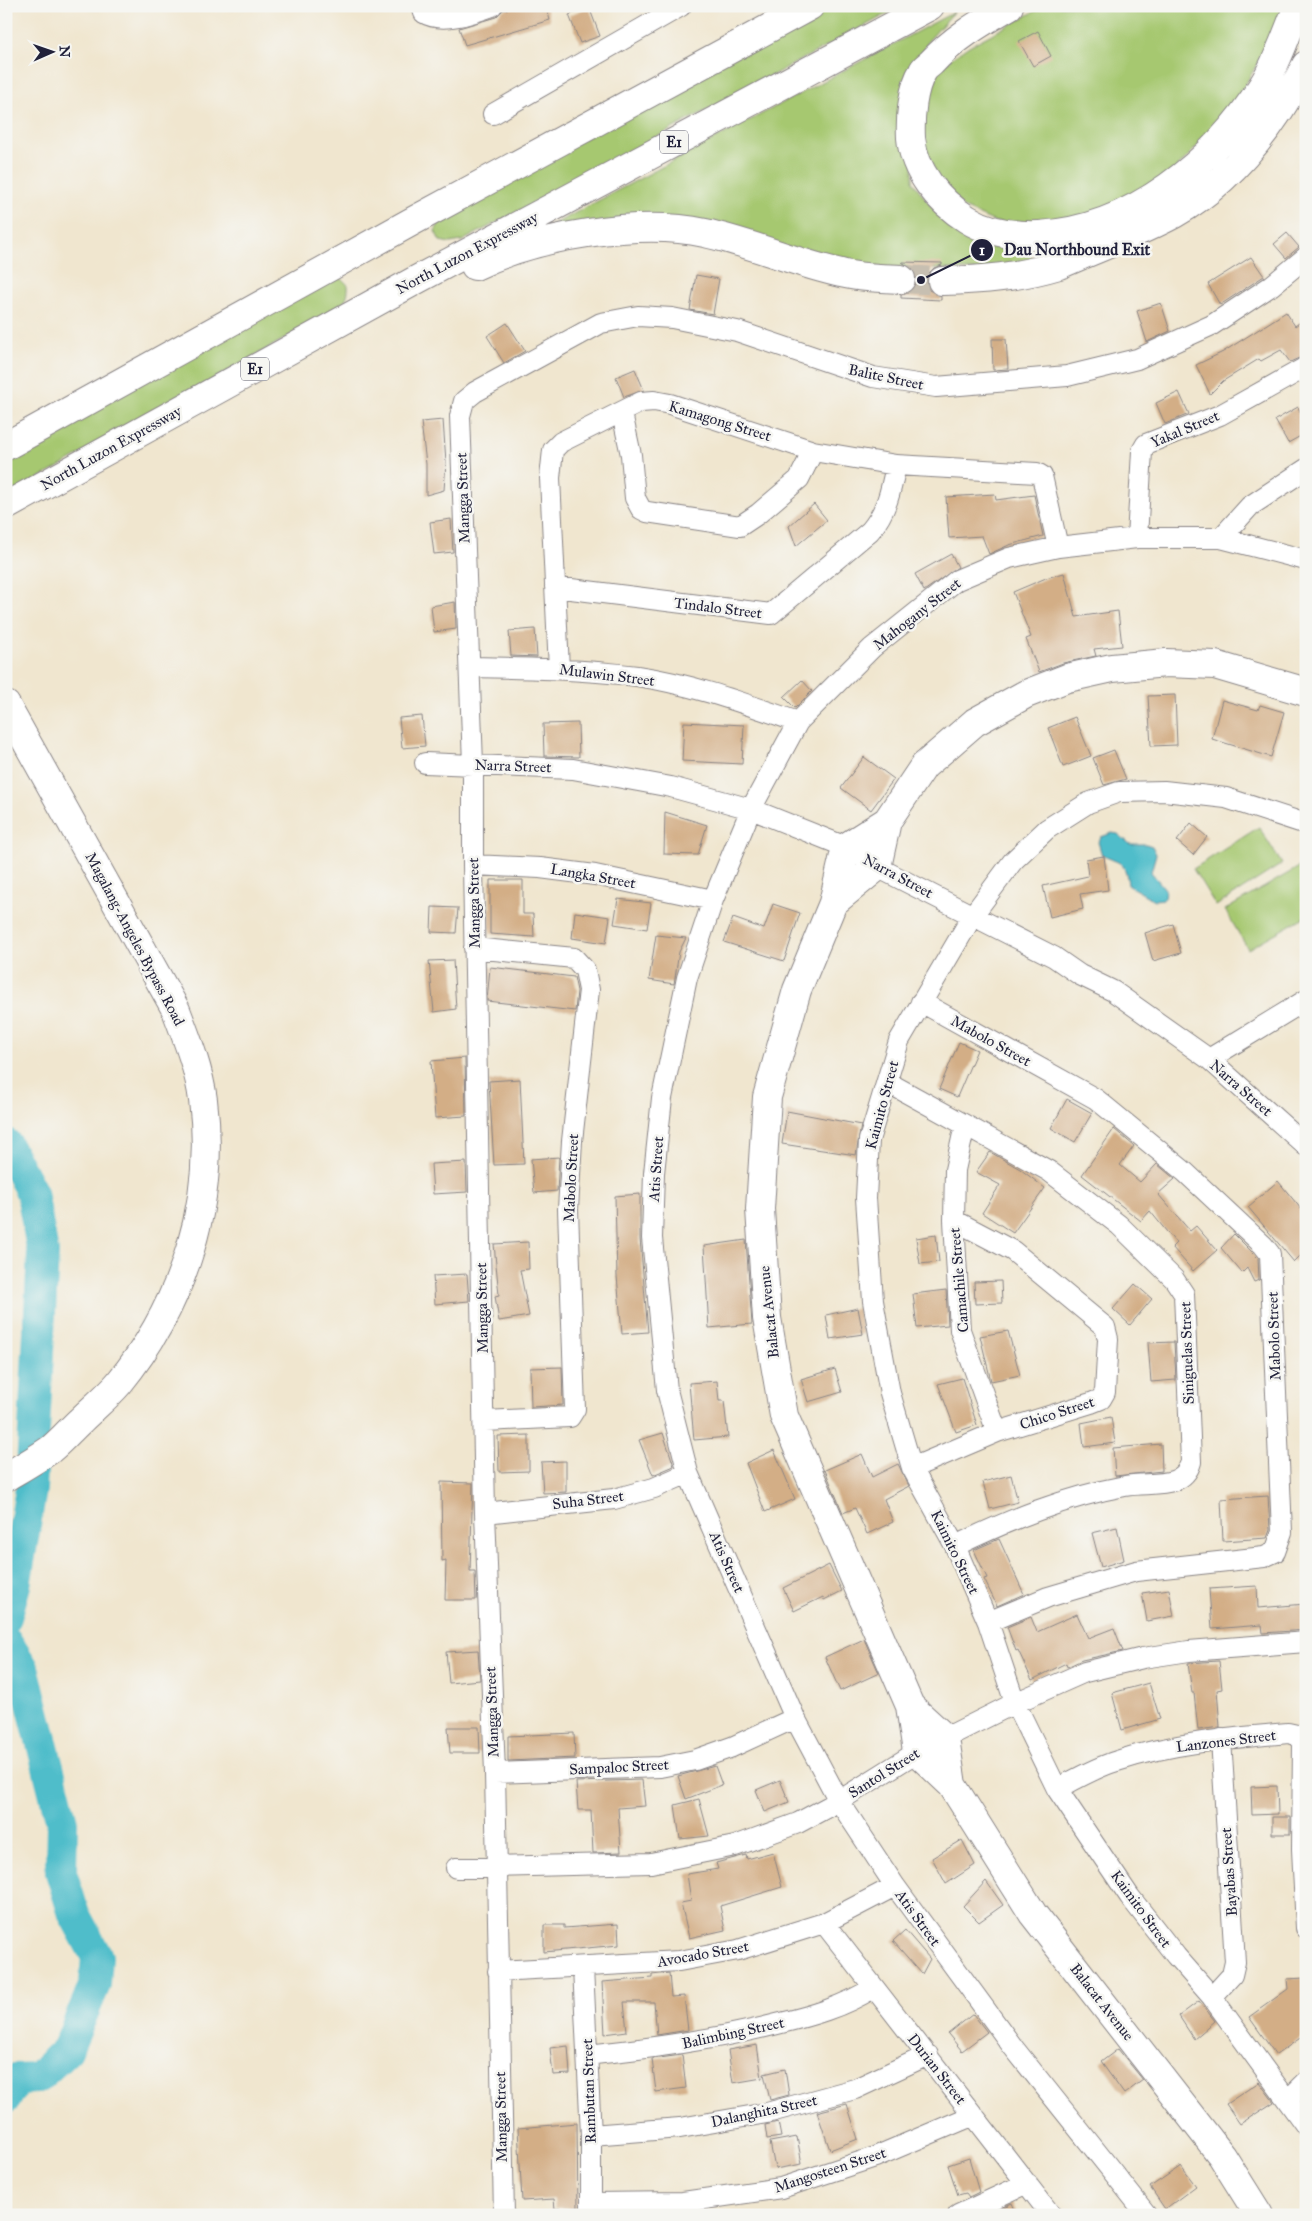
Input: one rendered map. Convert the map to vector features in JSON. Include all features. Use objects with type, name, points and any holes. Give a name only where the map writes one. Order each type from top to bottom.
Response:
[{"type":"main road","points":[[6,446],[370,244],[810,6]]},
{"type":"main road","name":"North Luzon Expressway","points":[[6,506],[418,279],[930,6]]},
{"type":"main road","points":[[1009,6],[956,39],[923,70],[914,103],[912,143],[914,156],[925,178],[939,196],[959,214],[992,229],[1030,235],[1064,232],[1113,218],[1156,194],[1195,165],[1231,128],[1262,87],[1275,65],[1298,6]]},
{"type":"main road","points":[[942,281],[996,279],[1026,275],[1059,265],[1174,213],[1227,175],[1303,86],[1291,77],[1290,56],[1302,6]]},
{"type":"main road","points":[[418,279],[459,274],[501,254],[586,234],[662,228],[706,234],[840,273],[901,279]]},
{"type":"main road","points":[[846,847],[887,820],[924,766],[975,722],[1026,694],[1067,678],[1112,668],[1166,663],[1215,665],[1306,692]]},
{"type":"main road","name":"Magalang-Angeles Bypass Road","points":[[6,705],[176,1010],[193,1056],[203,1100],[206,1152],[202,1201],[195,1236],[179,1280],[156,1330],[119,1384],[51,1449],[6,1477]]},
{"type":"main road","points":[[877,867],[887,820]]},
{"type":"main road","name":"Balacat Avenue","points":[[846,847],[833,903],[797,990],[767,1097],[760,1209],[767,1318],[784,1416],[910,1706],[917,1752],[952,1785],[1033,1914],[1222,2156],[1258,2215]]},
{"type":"main road","name":"Balacat Avenue","points":[[833,903],[877,867]]},
{"type":"main road","name":"Balacat Avenue","points":[[910,1706],[945,1738],[952,1785]]},
{"type":"street","points":[[422,6],[424,13],[430,17],[475,12],[492,6]]},
{"type":"street","points":[[493,114],[681,6]]},
{"type":"street","name":"Balite Street","points":[[464,401],[475,392],[601,323],[638,316],[672,318],[737,331],[873,377],[936,387],[1067,376],[1137,359],[1212,325],[1271,286],[1306,257]]},
{"type":"street","name":"Yakal Street","points":[[1137,538],[1142,451],[1146,444],[1220,415],[1306,367]]},
{"type":"street","name":"Mangga Street","points":[[464,401],[460,416],[473,764],[474,948],[485,1422],[485,1513],[495,1773],[504,2215]]},
{"type":"street","name":"Kamagong Street","points":[[559,669],[550,478],[550,461],[553,450],[561,442],[641,402],[670,404],[813,451],[896,465],[1037,473],[1042,476],[1058,547]]},
{"type":"street","points":[[622,413],[631,455],[634,498],[641,509],[647,512],[740,526],[758,514],[799,479],[813,451]]},
{"type":"street","name":"Tindalo Street","points":[[555,587],[771,614],[870,531],[881,518],[889,500],[896,465]]},
{"type":"street","points":[[1221,538],[1250,506],[1306,469]]},
{"type":"street","name":"Mahogany Street","points":[[752,809],[798,722],[872,648],[957,580],[1009,558],[1058,547],[1137,538],[1221,538],[1306,560]]},
{"type":"street","name":"Mulawin Street","points":[[470,668],[559,669],[638,676],[723,696],[798,722]]},
{"type":"street","name":"Narra Street","points":[[426,763],[573,769],[671,787],[752,809],[846,847],[877,867],[1054,957],[1080,976],[1112,991],[1209,1058],[1301,1134]]},
{"type":"street","name":"Kaimito Street","points":[[1306,824],[1226,798],[1164,790],[1118,792],[1088,803],[1047,829],[1012,861],[973,915],[899,1041],[869,1140],[866,1198],[873,1302],[890,1393],[912,1468],[955,1546],[988,1622],[1015,1703],[1057,1789],[1130,1897],[1176,1956],[1212,1997],[1306,2126]]},
{"type":"street","name":"Atis Street","points":[[752,809],[712,900],[687,978],[662,1098],[654,1173],[652,1238],[668,1390],[688,1473],[795,1718],[839,1801],[895,1886],[1013,2047],[1147,2215]]},
{"type":"street","name":"Langka Street","points":[[473,865],[540,868],[595,874],[712,900]]},
{"type":"street","name":"Mabolo Street","points":[[474,948],[574,958],[585,970],[589,990],[572,1141],[568,1208],[575,1409],[570,1417],[485,1422]]},
{"type":"street","points":[[1209,1058],[1306,1000]]},
{"type":"street","name":"Mabolo Street","points":[[921,1002],[1096,1099],[1185,1172],[1263,1245],[1270,1254],[1271,1261],[1282,1532],[1280,1543],[1275,1552],[1264,1557],[1136,1571],[1048,1597],[988,1622]]},
{"type":"street","name":"Siniguelas Street","points":[[887,1082],[1049,1171],[1119,1225],[1174,1279],[1184,1294],[1190,1462],[1188,1473],[1180,1479],[1126,1486],[1067,1501],[1008,1520],[955,1546]]},
{"type":"street","name":"Camachile Street","points":[[965,1125],[955,1170],[954,1220],[960,1330],[996,1432]]},
{"type":"street","name":"Chico Street","points":[[912,1468],[996,1432],[1100,1399],[1105,1392],[1108,1339],[1105,1326],[1013,1250],[954,1220]]},
{"type":"street","name":"Suha Street","points":[[485,1513],[614,1499],[654,1488],[688,1473]]},
{"type":"street","name":"Santol Street","points":[[456,1868],[651,1863],[735,1846],[798,1823],[839,1801],[917,1752],[1015,1703],[1085,1672],[1143,1658],[1189,1651],[1306,1642]]},
{"type":"street","name":"Sampaloc Street","points":[[495,1773],[660,1767],[695,1760],[732,1747],[795,1718]]},
{"type":"street","name":"Lanzones Street","points":[[1057,1789],[1115,1761],[1156,1750],[1221,1739],[1288,1733],[1297,1735],[1303,1742],[1302,1849],[1306,1928]]},
{"type":"street","name":"Bayabas Street","points":[[1212,1997],[1232,1975],[1235,1962],[1221,1739]]},
{"type":"street","name":"Avocado Street","points":[[498,1971],[583,1968],[679,1961],[738,1950],[824,1923],[895,1886]]},
{"type":"street","name":"Durian Street","points":[[824,1923],[1051,2215]]},
{"type":"street","name":"Rambutan Street","points":[[583,1968],[591,2134],[591,2209]]},
{"type":"street","name":"Balimbing Street","points":[[587,2055],[738,2034],[813,2015],[851,2002],[873,1988]]},
{"type":"street","name":"Dalanghita Street","points":[[591,2134],[680,2128],[767,2113],[855,2089],[928,2056]]},
{"type":"street","points":[[1288,2100],[1306,2082]]},
{"type":"street","name":"Mangosteen Street","points":[[591,2209],[683,2202],[781,2188],[875,2157],[974,2115]]},
{"type":"street","points":[[958,2215],[1027,2183]]},
{"type":"green space","points":[[822,6],[902,6],[462,241],[450,243],[440,241],[435,231],[442,218]]},
{"type":"green space","points":[[1045,6],[1286,6],[1279,26],[1230,111],[1174,171],[1131,200],[1079,219],[1040,225],[995,222],[964,208],[939,182],[918,128],[935,70],[969,46]]},
{"type":"green space","points":[[954,12],[929,40],[914,68],[913,182],[937,214],[970,239],[986,246],[1025,253],[1038,262],[989,271],[851,266],[705,227],[543,230]]},
{"type":"green space","points":[[333,276],[341,278],[348,285],[348,293],[345,299],[335,310],[6,497],[6,456]]},
{"type":"green space","points":[[1259,827],[1282,864],[1216,906],[1193,869]]},
{"type":"green space","points":[[1306,863],[1306,916],[1248,949],[1225,910]]},
{"type":"water","points":[[1112,833],[1118,834],[1130,844],[1152,846],[1156,854],[1151,872],[1165,889],[1164,899],[1154,900],[1128,885],[1124,867],[1118,862],[1102,855],[1098,842],[1101,837]]},
{"type":"building","points":[[517,6],[546,6],[550,20],[465,45],[459,28],[496,17],[503,10]]},
{"type":"building","points":[[589,7],[600,36],[580,43],[569,15]]},
{"type":"building","points":[[1038,31],[1051,56],[1033,66],[1019,41]]},
{"type":"building","points":[[1287,233],[1299,247],[1286,258],[1274,244]]},
{"type":"building","points":[[1251,257],[1264,276],[1220,305],[1208,284]]},
{"type":"building","points":[[902,262],[942,263],[942,265],[934,268],[929,273],[926,281],[929,290],[941,296],[941,300],[901,298],[901,295],[908,293],[914,288],[917,279],[915,271]]},
{"type":"building","points":[[696,275],[719,279],[713,314],[690,310]]},
{"type":"building","points":[[1161,303],[1170,331],[1147,342],[1137,311]]},
{"type":"building","points":[[1286,312],[1295,326],[1306,318],[1306,355],[1290,362],[1281,350],[1261,361],[1259,359],[1223,381],[1210,394],[1196,365],[1223,352]]},
{"type":"building","points":[[507,323],[525,351],[504,363],[487,336]]},
{"type":"building","points":[[992,339],[1006,339],[1008,369],[993,370]]},
{"type":"building","points":[[635,369],[644,390],[624,397],[616,377]]},
{"type":"building","points":[[1179,392],[1189,414],[1165,424],[1156,403]]},
{"type":"building","points":[[1298,407],[1306,423],[1306,433],[1288,443],[1275,420]]},
{"type":"building","points":[[443,420],[446,462],[444,490],[426,495],[426,464],[421,422]]},
{"type":"building","points":[[995,494],[996,500],[1034,495],[1043,536],[1009,545],[989,554],[982,536],[949,538],[946,497]]},
{"type":"building","points":[[814,504],[827,520],[796,546],[789,526]]},
{"type":"building","points":[[451,519],[453,552],[434,554],[430,522]]},
{"type":"building","points":[[951,554],[958,567],[924,591],[915,574]]},
{"type":"building","points":[[1064,573],[1076,617],[1118,611],[1122,646],[1094,649],[1096,656],[1063,663],[1039,672],[1026,639],[1031,637],[1013,592],[1046,578]]},
{"type":"building","points":[[455,602],[456,629],[434,632],[431,606]]},
{"type":"building","points":[[535,629],[537,657],[511,656],[509,631]]},
{"type":"building","points":[[802,680],[812,691],[795,708],[784,697]]},
{"type":"building","points":[[1175,695],[1177,745],[1151,746],[1148,696]]},
{"type":"building","points":[[1222,700],[1258,710],[1260,705],[1284,712],[1271,757],[1212,739]]},
{"type":"building","points":[[422,716],[425,746],[402,748],[399,718]]},
{"type":"building","points":[[1075,717],[1091,756],[1063,767],[1048,728]]},
{"type":"building","points":[[684,722],[744,725],[742,764],[682,761]]},
{"type":"building","points":[[578,723],[579,757],[544,756],[543,724]]},
{"type":"building","points":[[1114,750],[1126,779],[1104,785],[1093,758]]},
{"type":"building","points":[[864,757],[894,779],[871,810],[841,788]]},
{"type":"building","points":[[665,812],[707,825],[698,855],[664,854]]},
{"type":"building","points":[[1191,823],[1207,837],[1193,855],[1177,841]]},
{"type":"building","points":[[1104,856],[1108,890],[1080,894],[1083,909],[1050,917],[1043,886],[1088,876],[1086,859]]},
{"type":"building","points":[[490,880],[523,880],[523,914],[533,914],[534,937],[490,934]]},
{"type":"building","points":[[618,899],[651,903],[647,929],[614,924]]},
{"type":"building","points":[[773,904],[800,913],[784,961],[724,942],[733,918],[764,929]]},
{"type":"building","points":[[432,907],[458,908],[456,933],[431,932]]},
{"type":"building","points":[[575,912],[610,917],[606,943],[572,938]]},
{"type":"building","points":[[1173,924],[1181,953],[1153,961],[1145,933]]},
{"type":"building","points":[[656,935],[686,938],[679,952],[674,984],[649,980]]},
{"type":"building","points":[[453,960],[456,1009],[434,1012],[429,961]]},
{"type":"building","points":[[490,967],[574,977],[577,991],[575,1011],[487,1001]]},
{"type":"building","points":[[959,1042],[977,1050],[957,1097],[939,1089]]},
{"type":"building","points":[[465,1058],[466,1116],[435,1118],[431,1061]]},
{"type":"building","points":[[520,1079],[524,1164],[494,1165],[489,1081]]},
{"type":"building","points":[[1067,1099],[1092,1113],[1075,1142],[1051,1128]]},
{"type":"building","points":[[787,1111],[861,1125],[856,1155],[782,1144]]},
{"type":"building","points":[[1114,1129],[1134,1146],[1120,1165],[1140,1182],[1157,1164],[1175,1179],[1158,1194],[1190,1231],[1196,1226],[1217,1250],[1193,1271],[1172,1247],[1176,1243],[1150,1211],[1141,1221],[1082,1175]]},
{"type":"building","points":[[990,1152],[1020,1169],[1045,1188],[1013,1233],[982,1213],[1000,1185],[976,1172]]},
{"type":"building","points":[[559,1157],[557,1191],[534,1193],[531,1159]]},
{"type":"building","points":[[466,1162],[467,1192],[433,1194],[431,1164]]},
{"type":"building","points":[[1278,1181],[1306,1215],[1306,1250],[1294,1262],[1248,1207]]},
{"type":"building","points":[[640,1194],[640,1239],[648,1332],[622,1334],[617,1276],[615,1196]]},
{"type":"building","points":[[1234,1234],[1258,1258],[1259,1280],[1254,1282],[1247,1268],[1242,1273],[1221,1248]]},
{"type":"building","points":[[936,1235],[939,1262],[920,1264],[916,1238]]},
{"type":"building","points":[[746,1240],[752,1324],[709,1328],[704,1246]]},
{"type":"building","points":[[528,1242],[529,1269],[520,1270],[529,1316],[499,1321],[495,1296],[499,1295],[494,1244]]},
{"type":"building","points":[[467,1274],[469,1301],[435,1304],[433,1276]]},
{"type":"building","points":[[1001,1281],[1002,1303],[975,1304],[974,1282]]},
{"type":"building","points":[[1135,1284],[1152,1299],[1130,1325],[1113,1309]]},
{"type":"building","points":[[946,1290],[948,1325],[917,1328],[913,1294]]},
{"type":"building","points":[[858,1308],[863,1334],[830,1339],[826,1315]]},
{"type":"building","points":[[1008,1331],[1020,1375],[991,1381],[980,1336]]},
{"type":"building","points":[[1174,1342],[1176,1380],[1151,1382],[1148,1343]]},
{"type":"building","points":[[562,1367],[563,1405],[531,1407],[530,1368]]},
{"type":"building","points":[[835,1369],[842,1392],[808,1402],[801,1379]]},
{"type":"building","points":[[962,1378],[977,1425],[956,1432],[938,1384]]},
{"type":"building","points":[[717,1381],[719,1401],[724,1401],[728,1437],[694,1440],[689,1383]]},
{"type":"building","points":[[1111,1417],[1115,1443],[1084,1447],[1081,1423]]},
{"type":"building","points":[[663,1433],[674,1466],[653,1475],[639,1440]]},
{"type":"building","points":[[529,1435],[529,1471],[499,1472],[498,1436]]},
{"type":"building","points":[[1161,1444],[1162,1471],[1115,1476],[1113,1448]]},
{"type":"building","points":[[774,1450],[795,1499],[765,1512],[746,1463]]},
{"type":"building","points":[[862,1454],[872,1477],[898,1464],[909,1486],[884,1499],[893,1522],[867,1534],[855,1508],[843,1513],[825,1470]]},
{"type":"building","points":[[566,1461],[566,1492],[543,1493],[541,1462]]},
{"type":"building","points":[[1011,1475],[1018,1502],[990,1509],[983,1482]]},
{"type":"building","points":[[441,1482],[473,1483],[470,1571],[475,1571],[476,1600],[445,1600],[446,1560],[442,1561]]},
{"type":"building","points":[[1268,1496],[1270,1530],[1267,1538],[1223,1541],[1221,1499]]},
{"type":"building","points":[[1117,1527],[1124,1560],[1101,1567],[1092,1533]]},
{"type":"building","points":[[999,1539],[1024,1594],[997,1606],[984,1579],[987,1578],[974,1550]]},
{"type":"building","points":[[829,1565],[842,1591],[824,1600],[823,1597],[794,1611],[783,1588]]},
{"type":"building","points":[[1257,1586],[1258,1608],[1306,1604],[1306,1630],[1263,1633],[1262,1625],[1212,1629],[1209,1589]]},
{"type":"building","points":[[1169,1589],[1174,1616],[1147,1621],[1142,1593]]},
{"type":"building","points":[[1077,1614],[1088,1638],[1114,1628],[1123,1651],[1082,1660],[1067,1667],[1066,1663],[1032,1680],[1018,1650],[1016,1651],[1007,1627],[1031,1617],[1037,1632]]},
{"type":"building","points":[[864,1639],[879,1673],[840,1691],[825,1657]]},
{"type":"building","points":[[478,1650],[480,1680],[449,1683],[446,1652]]},
{"type":"building","points":[[1219,1661],[1222,1689],[1217,1690],[1220,1727],[1198,1730],[1194,1693],[1192,1693],[1188,1663]]},
{"type":"building","points":[[1149,1683],[1160,1719],[1122,1730],[1112,1693]]},
{"type":"building","points":[[448,1727],[479,1727],[480,1753],[450,1753]]},
{"type":"building","points":[[574,1733],[575,1758],[508,1761],[508,1736]]},
{"type":"building","points":[[715,1766],[722,1785],[686,1799],[678,1776]]},
{"type":"building","points":[[642,1780],[645,1806],[618,1808],[621,1852],[593,1853],[591,1810],[578,1810],[576,1782]]},
{"type":"building","points":[[780,1780],[789,1802],[765,1812],[756,1790]]},
{"type":"building","points":[[1277,1786],[1278,1814],[1252,1815],[1251,1787]]},
{"type":"building","points":[[699,1799],[709,1836],[680,1839],[675,1805]]},
{"type":"building","points":[[1272,1817],[1290,1817],[1290,1834],[1272,1834]]},
{"type":"building","points":[[962,1840],[975,1865],[946,1884],[932,1858]]},
{"type":"building","points":[[773,1852],[782,1887],[720,1906],[725,1930],[689,1938],[681,1903],[691,1901],[687,1874],[718,1869],[716,1863],[746,1855],[747,1859]]},
{"type":"building","points":[[986,1881],[1003,1905],[979,1922],[963,1906]]},
{"type":"building","points":[[618,1924],[619,1945],[544,1952],[544,1925],[564,1925],[564,1928]]},
{"type":"building","points":[[905,1930],[930,1959],[922,1974],[893,1941]]},
{"type":"building","points":[[669,1973],[671,1997],[684,1996],[688,2030],[657,2035],[654,2002],[624,2002],[627,2031],[605,2034],[602,1982],[652,1978],[652,1975]]},
{"type":"building","points":[[1305,1978],[1306,2034],[1276,2055],[1249,2017],[1288,1989],[1287,1979]]},
{"type":"building","points":[[1199,2001],[1215,2021],[1194,2039],[1179,2016]]},
{"type":"building","points":[[973,2014],[987,2032],[962,2051],[948,2034]]},
{"type":"building","points":[[757,2045],[762,2078],[733,2083],[728,2050]]},
{"type":"building","points":[[568,2046],[570,2074],[553,2075],[550,2048]]},
{"type":"building","points":[[1118,2049],[1143,2080],[1124,2094],[1101,2062]]},
{"type":"building","points":[[682,2055],[686,2088],[656,2092],[652,2059]]},
{"type":"building","points":[[785,2069],[789,2095],[770,2100],[764,2074]]},
{"type":"building","points":[[1259,2082],[1274,2102],[1240,2124],[1226,2104]]},
{"type":"building","points":[[847,2104],[858,2139],[830,2150],[817,2112]]},
{"type":"building","points":[[778,2122],[781,2137],[767,2139],[765,2125]]},
{"type":"building","points":[[577,2123],[578,2208],[555,2209],[554,2199],[522,2201],[518,2128]]},
{"type":"building","points":[[797,2137],[802,2164],[775,2169],[770,2142]]},
{"type":"building","points":[[969,2158],[979,2192],[969,2197],[966,2193],[958,2195],[948,2165]]},
{"type":"building","points":[[1181,2166],[1196,2186],[1165,2209],[1150,2187]]},
{"type":"building","points":[[1012,2203],[1017,2215],[987,2215]]},
{"type":"waterway","points":[[6,1144],[32,1193],[43,1253],[31,1489],[15,1585],[6,1617]]},
{"type":"waterway","points":[[6,1641],[23,1668],[62,1823],[61,1872],[74,1914],[97,1957],[95,1984],[67,2050],[37,2078],[16,2079],[6,2098]]},
{"type":"tunnel","points":[[901,279],[942,281]]},
{"type":"place","name":"Dau Northbound Exit","points":[[921,280]]}]
